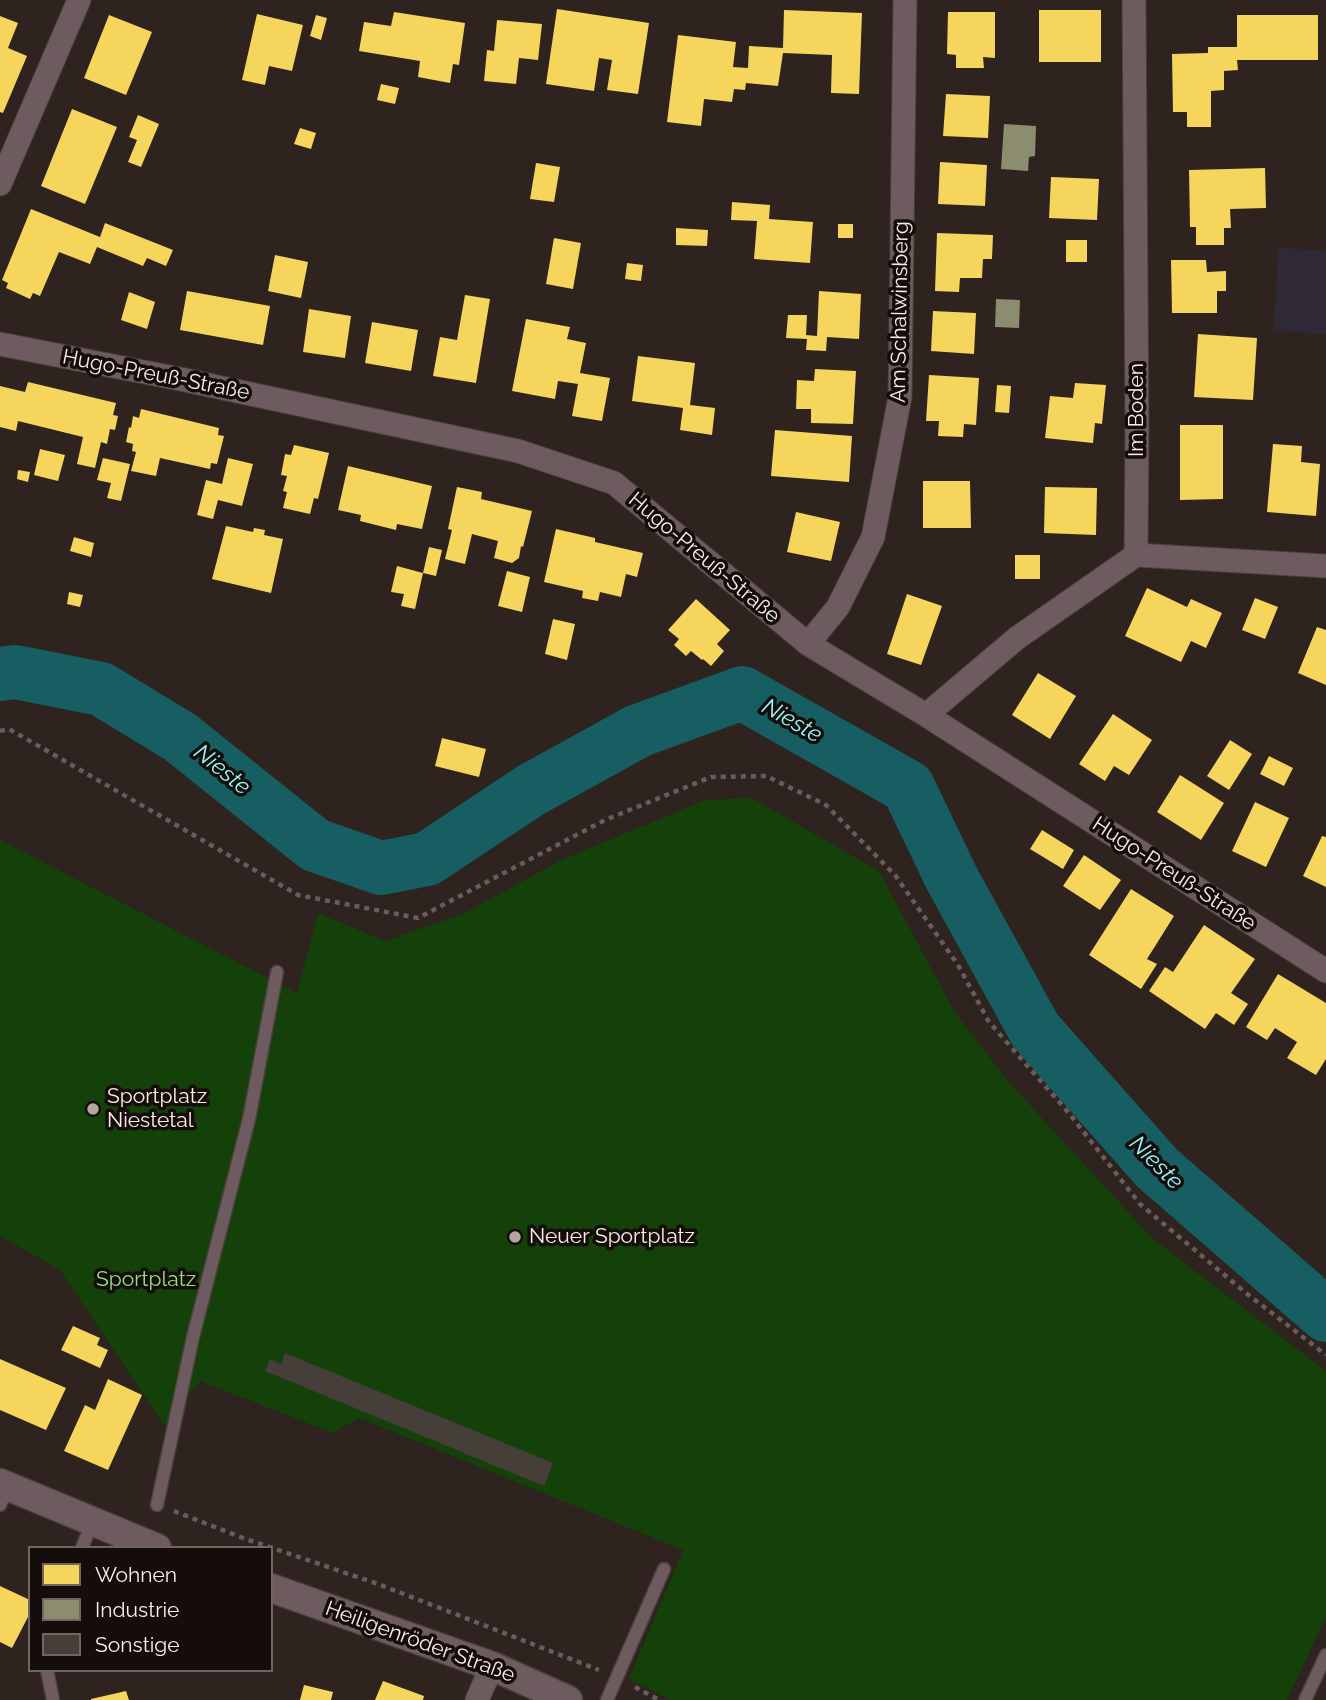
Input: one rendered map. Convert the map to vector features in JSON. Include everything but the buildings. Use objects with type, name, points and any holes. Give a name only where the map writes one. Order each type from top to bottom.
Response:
[{"type":"street","points":[[0,184],[79,0]]},
{"type":"street","name":"Am Schalwinsberg","points":[[808,644],[838,607],[873,537],[900,397],[905,0]]},
{"type":"street","name":"Im Boden","points":[[1134,0],[1136,555]]},
{"type":"street","name":"Hugo-Preuß-Straße","points":[[0,344],[185,380],[518,451],[614,483],[808,644],[926,715],[1326,971]]},
{"type":"street","points":[[926,715],[1017,638],[1136,555],[1326,566]]},
{"type":"street","points":[[3,1491],[152,1546]]},
{"type":"street","name":"Heiligenröder Straße","points":[[273,1589],[492,1666],[568,1700]]},
{"type":"street","points":[[477,1700],[492,1666]]},
{"type":"lane","points":[[157,1505],[192,1337],[249,1119],[276,972]]},
{"type":"lane","points":[[83,1546],[92,1522]]},
{"type":"lane","points":[[607,1700],[664,1569]]},
{"type":"lane","points":[[1305,1700],[1326,1655]]},
{"type":"lane","points":[[47,1672],[53,1700]]},
{"type":"path","points":[[0,731],[9,729],[298,895],[418,918],[605,820],[710,777],[766,776],[826,805],[895,875],[958,965],[989,1022],[1068,1112],[1140,1204],[1246,1293],[1326,1355]]},
{"type":"path","points":[[157,1505],[266,1546]]},
{"type":"path","points":[[273,1548],[378,1584],[618,1677],[659,1700]]},
{"type":"shaded area","points":[[1278,247],[1326,251],[1326,334],[1274,331]]},
{"type":"green space","name":"Sportplatz","points":[[752,798],[879,871],[954,1011],[1006,1079],[1153,1239],[1326,1371],[1326,1617],[1287,1700],[670,1700],[629,1679],[683,1550],[359,1418],[333,1433],[200,1381],[165,1426],[60,1270],[0,1236],[0,840],[297,993],[318,913],[385,941],[463,914],[557,862],[705,800]]},
{"type":"waterway","name":"Nieste","points":[[0,674],[15,672],[101,689],[180,737],[315,845],[381,868],[427,859],[531,790],[638,731],[742,693],[908,787],[951,877],[1035,1030],[1157,1168],[1326,1315]]},
{"type":"place","name":"Sportplatz Niestetal","points":[[93,1109]]},
{"type":"place","name":"Neuer Sportplatz","points":[[515,1237]]}]
